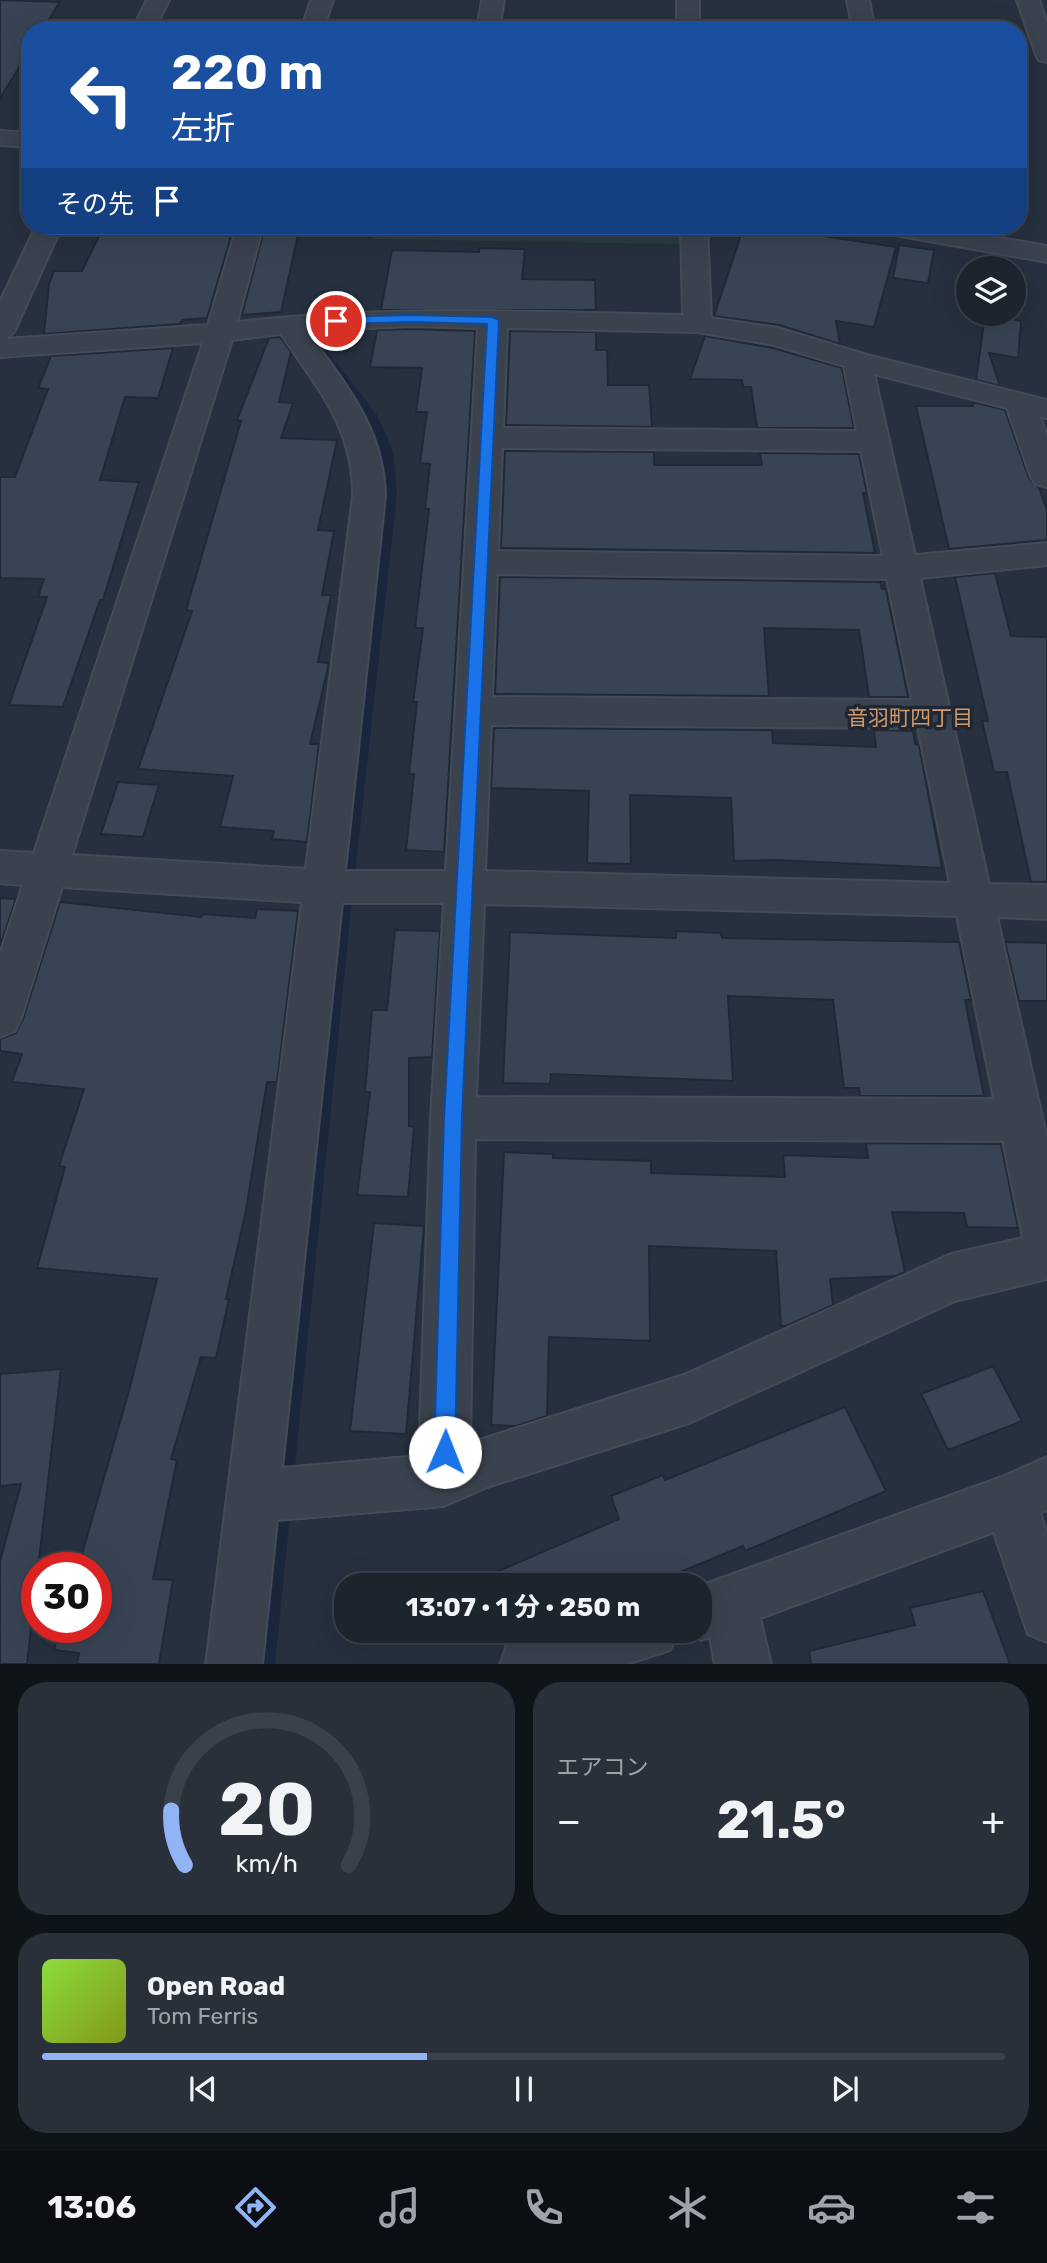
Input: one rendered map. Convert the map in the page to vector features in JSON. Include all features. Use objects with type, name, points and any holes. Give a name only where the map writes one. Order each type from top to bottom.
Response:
[{"type":"street","points":[[148,21],[158,0]]},
{"type":"street","points":[[315,21],[322,0]]},
{"type":"street","points":[[490,21],[493,0]]},
{"type":"street","points":[[688,0],[688,21]]},
{"type":"street","points":[[858,0],[862,21]]},
{"type":"street","points":[[1028,0],[1045,44]]},
{"type":"street","points":[[1027,40],[1045,44]]},
{"type":"street","points":[[0,138],[21,139]]},
{"type":"street","points":[[0,332],[45,235]]},
{"type":"street","points":[[0,1018],[220,333],[247,235]]},
{"type":"street","points":[[694,235],[697,324]]},
{"type":"street","points":[[945,235],[1047,254]]},
{"type":"street","points":[[0,348],[411,318],[697,324],[778,337],[857,361],[1034,406],[1047,477]]},
{"type":"street","points":[[444,1480],[453,1118],[493,320]]},
{"type":"street","points":[[234,1664],[256,1496],[366,529],[368,467],[363,443],[350,416],[289,325]]},
{"type":"street","points":[[857,361],[1047,1243]]},
{"type":"street","points":[[487,438],[874,441]]},
{"type":"street","points":[[481,562],[901,568],[1047,554]]},
{"type":"street","points":[[473,711],[932,714]]},
{"type":"street","points":[[0,867],[326,887],[463,887],[1047,902]]},
{"type":"street","points":[[453,1118],[1021,1120]]},
{"type":"street","points":[[256,1496],[444,1480],[483,1463],[689,1398],[951,1278],[1047,1255]]},
{"type":"street","points":[[743,1664],[715,1608],[1029,1492],[1047,1615]]},
{"type":"street","points":[[527,1664],[537,1657],[598,1643]]},
{"type":"green space","points":[[374,235],[682,235],[682,244],[373,239]]},
{"type":"building","points":[[0,0],[60,2],[48,21],[21,21],[21,64],[0,98]]},
{"type":"building","points":[[100,235],[231,235],[207,318],[182,320],[180,324],[44,334],[49,284],[54,271],[82,271]]},
{"type":"building","points":[[263,235],[298,235],[281,312],[242,315]]},
{"type":"building","points":[[741,235],[816,235],[896,247],[874,327],[836,321],[840,344],[779,325],[714,316]]},
{"type":"building","points":[[899,245],[934,250],[928,283],[893,278]]},
{"type":"building","points":[[479,248],[525,249],[522,279],[595,280],[596,310],[381,310],[392,250],[479,252]]},
{"type":"building","points":[[984,326],[1021,326],[1018,358],[989,353],[1000,386],[976,380]]},
{"type":"building","points":[[377,330],[475,331],[444,852],[406,850],[414,774],[409,774],[417,702],[413,702],[423,628],[415,628],[429,509],[425,509],[430,464],[420,463],[427,412],[416,412],[422,368],[370,367]]},
{"type":"building","points":[[510,331],[596,332],[596,350],[607,350],[608,385],[649,385],[652,427],[506,425]]},
{"type":"building","points":[[705,336],[773,348],[842,368],[854,428],[757,428],[751,387],[743,387],[742,380],[690,379]]},
{"type":"building","points":[[280,337],[291,352],[279,402],[293,403],[281,438],[337,440],[318,530],[334,531],[322,595],[331,595],[318,662],[329,663],[310,744],[319,744],[307,842],[272,839],[274,831],[220,827],[233,776],[138,769],[192,611],[186,610],[241,421],[237,420],[269,338]]},
{"type":"building","points":[[173,348],[158,398],[125,397],[100,480],[139,482],[103,600],[100,600],[63,707],[9,705],[47,597],[38,597],[44,579],[0,578],[0,477],[15,477],[48,389],[38,388],[51,356]]},
{"type":"building","points":[[973,402],[1005,410],[1029,478],[1039,488],[1047,510],[1047,540],[949,549],[916,406],[973,406]]},
{"type":"building","points":[[505,451],[654,452],[654,465],[762,465],[760,453],[859,454],[867,493],[863,493],[875,553],[501,548]]},
{"type":"building","points":[[995,573],[1011,636],[1047,637],[1047,882],[1031,882],[1007,772],[994,772],[982,721],[988,721],[955,577]]},
{"type":"building","points":[[500,577],[880,582],[882,589],[886,589],[908,697],[869,697],[859,630],[764,628],[769,696],[495,694]]},
{"type":"building","points":[[494,728],[772,730],[773,743],[876,747],[874,730],[913,731],[915,744],[919,745],[942,868],[778,860],[734,861],[731,798],[630,795],[631,864],[587,863],[589,791],[491,788]]},
{"type":"building","points":[[118,782],[159,785],[143,837],[101,834]]},
{"type":"building","points":[[0,898],[16,899],[0,946]]},
{"type":"building","points":[[60,902],[201,917],[202,914],[255,918],[257,909],[298,911],[277,1082],[267,1082],[246,1210],[216,1358],[201,1357],[171,1459],[177,1460],[153,1579],[173,1580],[159,1664],[77,1664],[79,1653],[54,1650],[56,1643],[112,1643],[112,1552],[83,1552],[130,1387],[157,1279],[37,1268],[65,1167],[59,1166],[84,1089],[12,1082],[22,1054],[0,1051],[0,1039],[16,1033],[23,1019]]},
{"type":"building","points":[[395,930],[440,931],[432,1057],[409,1058],[409,1126],[414,1127],[408,1197],[357,1195],[370,1092],[365,1092],[372,1010],[387,1010]]},
{"type":"building","points":[[676,931],[721,933],[722,938],[959,942],[971,1000],[965,1000],[984,1096],[860,1096],[859,1088],[844,1088],[833,1000],[728,996],[733,1081],[551,1074],[550,1084],[503,1083],[510,932],[676,938]]},
{"type":"building","points":[[1005,942],[1047,943],[1047,1001],[1019,1001]]},
{"type":"building","points":[[866,1143],[1001,1144],[1018,1228],[967,1227],[964,1213],[892,1212],[905,1272],[896,1276],[830,1279],[833,1305],[786,1326],[781,1326],[776,1251],[649,1246],[650,1341],[549,1337],[547,1416],[516,1426],[491,1425],[504,1152],[553,1154],[553,1158],[651,1161],[651,1173],[785,1177],[783,1155],[868,1158]]},
{"type":"building","points":[[374,1223],[424,1226],[406,1434],[350,1431]]},
{"type":"building","points":[[993,1366],[1022,1421],[948,1450],[921,1394]]},
{"type":"building","points":[[61,1369],[40,1552],[21,1552],[21,1643],[29,1643],[27,1664],[0,1664],[0,1561],[21,1484],[0,1486],[0,1374]]},
{"type":"building","points":[[845,1407],[886,1491],[745,1551],[743,1546],[678,1573],[494,1573],[619,1519],[611,1496],[663,1475],[665,1480]]},
{"type":"building","points":[[983,1591],[1010,1664],[811,1664],[809,1651],[915,1625],[910,1608]]},
{"type":"waterway","points":[[265,1664],[342,929],[391,494],[387,451],[372,415],[310,336]]},
{"type":"district","name":"音羽町四丁目","points":[[910,717]]},
{"type":"route","points":[[336,321],[411,318],[493,320],[453,1118],[445,1452]]}]
